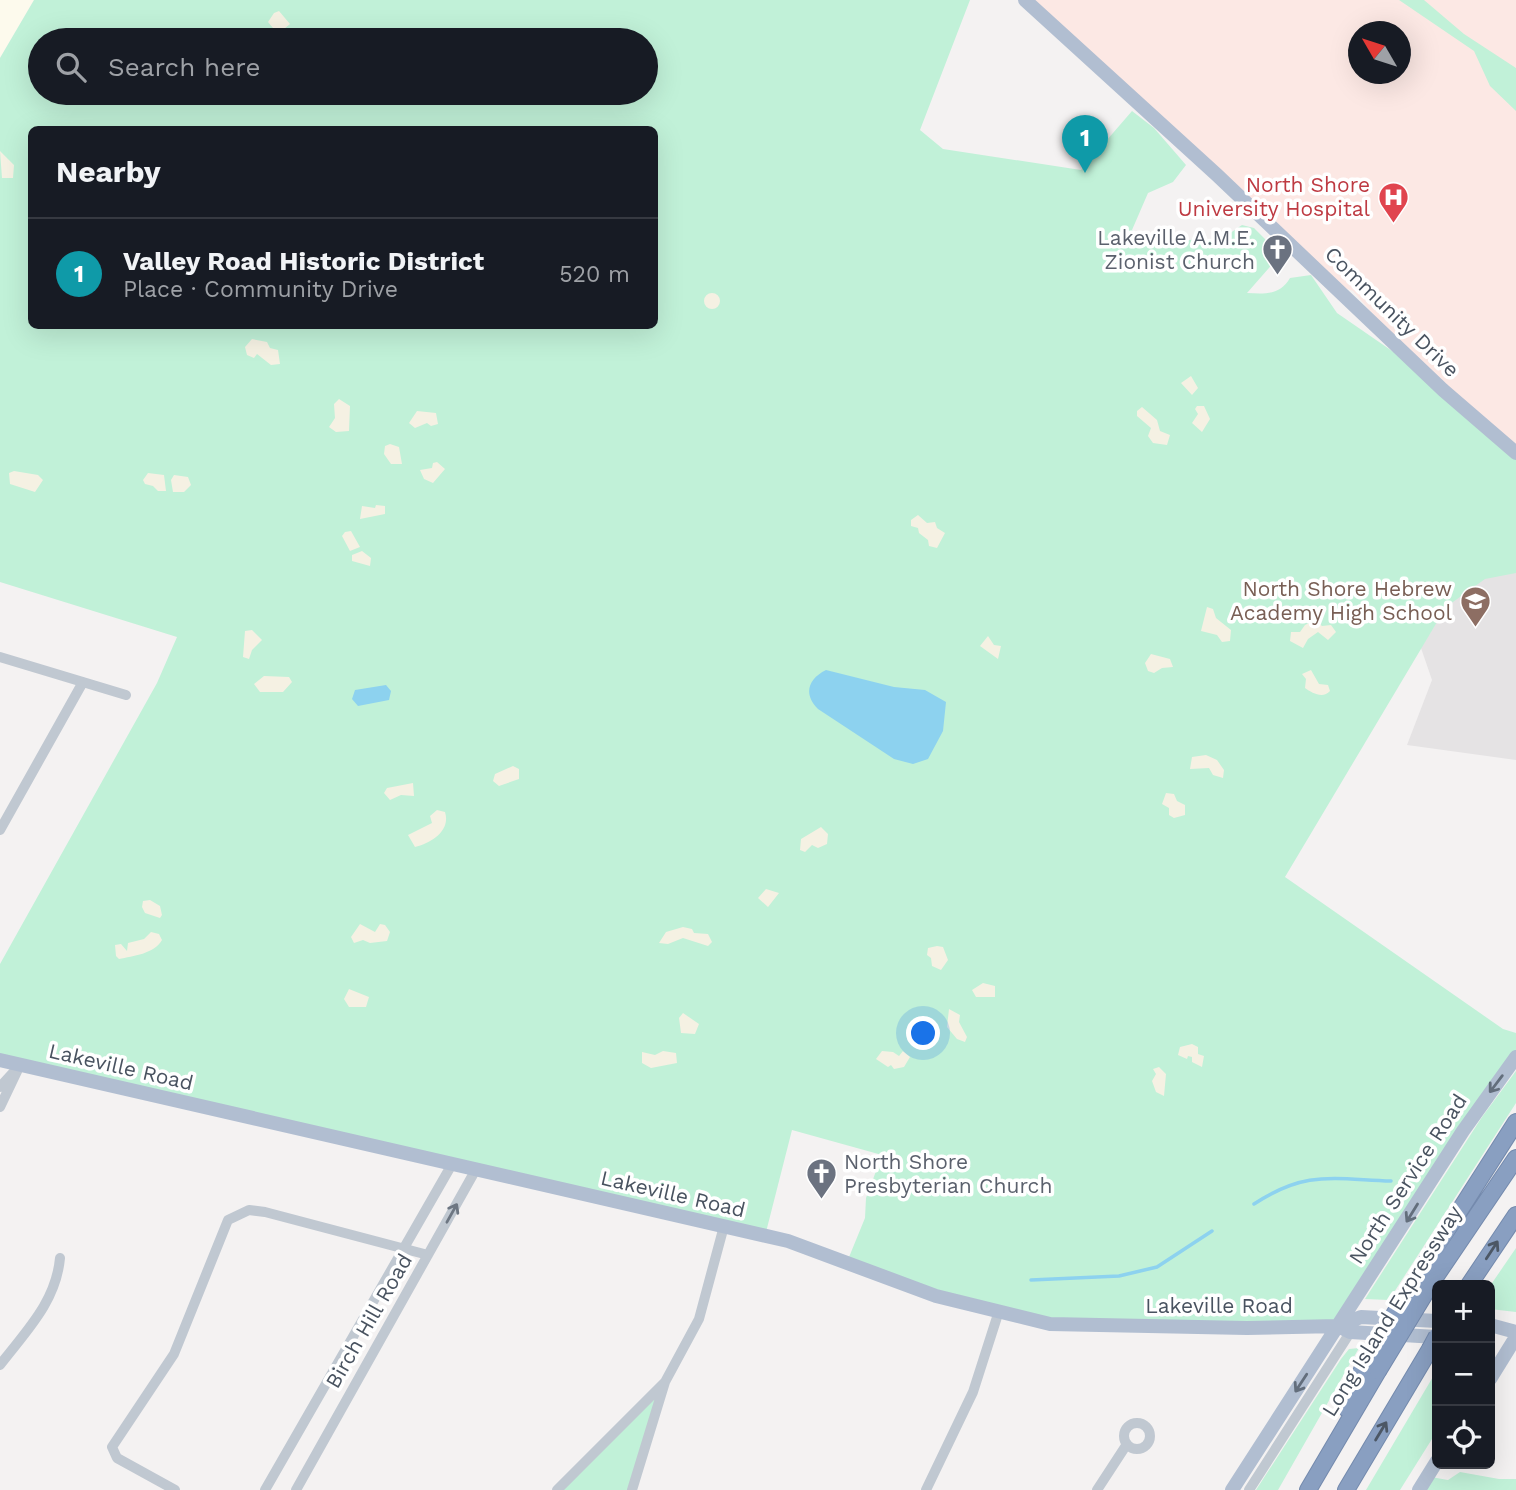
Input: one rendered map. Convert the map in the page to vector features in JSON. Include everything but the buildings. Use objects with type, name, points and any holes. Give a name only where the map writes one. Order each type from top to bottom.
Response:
[{"type":"highway","points":[[1308,1490],[1329,1455],[1372,1366],[1516,1122]]},
{"type":"highway","name":"Long Island Expressway","points":[[1426,1278],[1516,1158]]},
{"type":"highway","points":[[1472,1280],[1516,1214]]},
{"type":"highway","points":[[1346,1490],[1434,1343]]},
{"type":"main road","name":"Community Drive","points":[[1025,0],[1217,175],[1443,390],[1516,453]]},
{"type":"main road","name":"North Service Road","points":[[1232,1490],[1344,1329],[1476,1112],[1516,1057]]},
{"type":"main road","name":"Lakeville Road","points":[[0,1060],[451,1166],[788,1241],[922,1292],[998,1314],[1050,1324],[1101,1327],[1344,1329],[1432,1341]]},
{"type":"main road","name":"Lakeville Road","points":[[1344,1329],[1361,1317],[1432,1321]]},
{"type":"main road","points":[[1495,1327],[1516,1334]]},
{"type":"main road","points":[[1495,1337],[1516,1334]]},
{"type":"main road","points":[[1495,1370],[1516,1334]]},
{"type":"main road","points":[[1419,1490],[1432,1469]]},
{"type":"street","points":[[0,657],[125,695]]},
{"type":"street","points":[[0,830],[5,812],[83,682]]},
{"type":"street","points":[[0,1087],[20,1065]]},
{"type":"street","points":[[0,1107],[20,1065]]},
{"type":"street","points":[[265,1490],[451,1166]]},
{"type":"street","name":"Birch Hill Road","points":[[296,1490],[475,1171]]},
{"type":"street","points":[[175,1490],[117,1458],[112,1451],[116,1437],[174,1354],[202,1290],[223,1228],[234,1215],[249,1210],[265,1212],[428,1255]]},
{"type":"street","points":[[632,1490],[665,1382],[699,1319],[724,1226]]},
{"type":"street","points":[[0,1365],[43,1309],[58,1282],[60,1258]]},
{"type":"street","points":[[931,1488],[973,1392],[998,1314]]},
{"type":"street","points":[[1249,1490],[1344,1329]]},
{"type":"street","points":[[557,1490],[665,1382]]},
{"type":"street","points":[[1097,1490],[1127,1444]]},
{"type":"shaded area","points":[[0,0],[34,0],[0,58]]},
{"type":"shaded area","name":"North Shore University Hospital","points":[[1024,0],[1516,0],[1516,453],[1424,373],[1353,291],[1331,283]]},
{"type":"shaded area","name":"North Shore Hebrew Academy High School","points":[[1516,491],[1516,760],[1407,745],[1432,680],[1421,648]]},
{"type":"green space","points":[[34,0],[970,0],[920,130],[943,149],[1081,170],[1132,111],[1154,128],[1186,165],[1173,182],[1148,193],[1132,230],[1147,241],[1167,245],[1199,238],[1217,242],[1242,225],[1254,228],[1266,240],[1267,254],[1275,261],[1247,293],[1272,292],[1282,288],[1290,278],[1311,275],[1337,313],[1424,373],[1516,453],[1516,573],[1485,579],[1446,607],[1285,877],[1503,1029],[1516,1033],[1516,1057],[1338,1326],[1050,1324],[847,1262],[865,1218],[866,1198],[882,1155],[792,1130],[765,1236],[0,1059],[0,964],[157,683],[177,637],[0,582],[0,58]]},
{"type":"green space","points":[[1399,0],[1424,0],[1464,34],[1516,68],[1516,111],[1490,86],[1474,51]]},
{"type":"green space","points":[[1516,1071],[1516,1103],[1389,1300],[1365,1299],[1482,1117]]},
{"type":"green space","points":[[1516,1248],[1516,1312],[1495,1310],[1494,1280]]},
{"type":"green space","points":[[1359,1348],[1278,1490],[1256,1490],[1341,1359],[1349,1349]]},
{"type":"green space","points":[[1432,1378],[1432,1439],[1400,1490],[1366,1490]]},
{"type":"green space","points":[[665,1382],[632,1490],[557,1490]]},
{"type":"green space","points":[[1460,1472],[1499,1479],[1516,1479],[1516,1490],[1422,1490],[1431,1477],[1448,1480]]},
{"type":"sand","points":[[279,11],[290,24],[285,28],[273,28],[268,22],[274,13]]},
{"type":"sand","points":[[0,151],[14,165],[13,178],[2,178]]},
{"type":"sand","points":[[712,293],[720,301],[712,309],[704,301]]},
{"type":"sand","points":[[252,339],[267,342],[270,348],[278,350],[280,364],[271,365],[257,354],[254,358],[247,355],[245,347]]},
{"type":"sand","points":[[1191,376],[1198,388],[1192,395],[1181,383]]},
{"type":"sand","points":[[339,399],[350,406],[349,431],[336,432],[329,427],[335,418],[334,404]]},
{"type":"sand","points":[[1197,406],[1204,406],[1210,419],[1202,432],[1192,423],[1198,414],[1195,409]]},
{"type":"sand","points":[[1142,407],[1157,420],[1160,431],[1170,435],[1167,445],[1153,443],[1148,436],[1151,428],[1137,416],[1137,411]]},
{"type":"sand","points":[[417,411],[436,413],[438,424],[431,426],[427,423],[415,428],[409,423]]},
{"type":"sand","points":[[390,444],[399,447],[402,464],[391,464],[384,454],[385,446]]},
{"type":"sand","points":[[437,462],[445,469],[433,483],[424,479],[420,470],[432,468],[433,463]]},
{"type":"sand","points":[[14,471],[38,475],[43,480],[35,492],[10,484],[9,473]]},
{"type":"sand","points":[[148,473],[164,475],[166,491],[158,491],[145,484],[143,480]]},
{"type":"sand","points":[[174,475],[188,477],[191,485],[184,492],[173,492],[171,480]]},
{"type":"sand","points":[[376,505],[385,506],[385,514],[360,519],[362,506],[375,508]]},
{"type":"sand","points":[[918,515],[927,523],[935,522],[937,528],[945,533],[937,548],[929,546],[928,540],[919,533],[918,528],[911,526],[911,520]]},
{"type":"sand","points":[[351,531],[360,547],[350,551],[342,536]]},
{"type":"sand","points":[[362,551],[371,558],[370,566],[352,561],[352,555]]},
{"type":"sand","points":[[1207,607],[1213,609],[1216,618],[1231,630],[1230,641],[1222,642],[1217,635],[1201,631]]},
{"type":"sand","points":[[1315,620],[1322,626],[1331,625],[1336,632],[1328,640],[1318,632],[1308,639],[1303,648],[1290,641],[1291,632],[1300,632],[1305,625]]},
{"type":"sand","points":[[252,630],[262,640],[252,650],[249,659],[243,657],[245,631]]},
{"type":"sand","points":[[988,636],[994,645],[1001,646],[998,659],[980,646]]},
{"type":"sand","points":[[1151,654],[1170,659],[1173,667],[1162,668],[1154,673],[1148,671],[1145,663]]},
{"type":"sand","points":[[1311,670],[1319,684],[1328,685],[1330,691],[1324,695],[1305,688],[1306,679],[1302,674]]},
{"type":"sand","points":[[264,676],[289,677],[292,682],[283,692],[260,692],[254,684]]},
{"type":"sand","points":[[1206,755],[1217,760],[1224,770],[1223,778],[1213,775],[1209,768],[1190,769],[1192,757]]},
{"type":"sand","points":[[513,766],[519,769],[519,779],[499,786],[493,781],[495,774]]},
{"type":"sand","points":[[413,783],[414,796],[401,795],[390,800],[384,793],[387,788]]},
{"type":"sand","points":[[1166,793],[1174,794],[1177,801],[1185,805],[1185,815],[1174,818],[1169,815],[1169,808],[1162,804]]},
{"type":"sand","points":[[437,810],[445,812],[445,825],[433,839],[415,847],[408,835],[432,823],[430,816]]},
{"type":"sand","points":[[821,827],[828,834],[827,844],[818,848],[812,845],[805,852],[800,850],[801,839]]},
{"type":"sand","points":[[766,889],[779,893],[768,907],[758,898]]},
{"type":"sand","points":[[150,900],[160,906],[160,918],[145,913],[143,901]]},
{"type":"sand","points":[[360,924],[375,932],[380,924],[385,925],[390,932],[387,941],[370,943],[363,940],[354,943],[351,937]]},
{"type":"sand","points":[[683,927],[692,929],[694,933],[708,934],[712,942],[708,946],[683,938],[668,944],[659,943],[666,932]]},
{"type":"sand","points":[[151,932],[159,934],[162,940],[154,948],[130,957],[119,959],[116,956],[115,945],[121,944],[127,951],[128,943],[144,939]]},
{"type":"sand","points":[[943,947],[948,960],[941,970],[932,966],[931,958],[927,955],[928,948]]},
{"type":"sand","points":[[983,983],[995,986],[995,997],[976,997],[972,990]]},
{"type":"sand","points":[[349,989],[369,997],[366,1007],[349,1007],[344,999]]},
{"type":"sand","points":[[949,1009],[960,1015],[959,1022],[967,1037],[965,1042],[957,1039],[947,1027]]},
{"type":"sand","points":[[683,1013],[699,1024],[695,1034],[681,1033],[679,1018]]},
{"type":"sand","points":[[1192,1044],[1198,1047],[1198,1054],[1204,1056],[1202,1067],[1192,1062],[1192,1057],[1188,1056],[1187,1059],[1178,1055],[1180,1047]]},
{"type":"sand","points":[[663,1051],[676,1053],[677,1063],[651,1068],[642,1063],[642,1052],[655,1055]]},
{"type":"sand","points":[[882,1051],[893,1052],[899,1056],[903,1051],[910,1057],[904,1067],[894,1069],[876,1059]]},
{"type":"sand","points":[[1159,1067],[1166,1074],[1164,1096],[1156,1092],[1152,1081],[1156,1074],[1153,1069]]},
{"type":"water","points":[[826,670],[894,687],[925,690],[946,702],[943,731],[928,759],[913,764],[894,759],[818,709],[810,698],[810,687],[815,678]]},
{"type":"water","points":[[386,685],[391,691],[389,700],[358,706],[352,699],[355,690]]},
{"type":"waterway","points":[[1254,1204],[1272,1193],[1305,1181],[1335,1178],[1391,1181]]},
{"type":"waterway","points":[[1031,1280],[1119,1276],[1157,1267],[1212,1231]]},
{"type":"place","name":"Valley Road Historic District","points":[[1085,173]]},
{"type":"place","name":"North Shore University Hospital","points":[[1393,224]]},
{"type":"place","name":"Lakeville A.M.E. Zionist Church","points":[[1278,277]]},
{"type":"place","name":"North Shore Hebrew Academy High School","points":[[1475,628]]},
{"type":"place","name":"North Shore Presbyterian Church","points":[[821,1201]]}]
